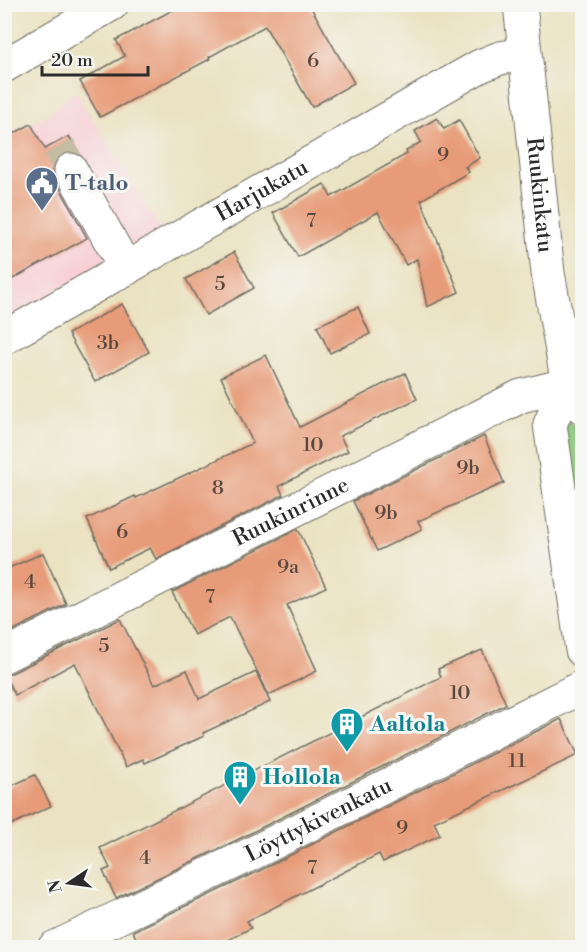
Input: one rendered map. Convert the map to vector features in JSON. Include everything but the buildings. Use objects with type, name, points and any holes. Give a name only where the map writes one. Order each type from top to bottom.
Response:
[{"type":"street","points":[[4,66],[112,4]]},
{"type":"street","name":"Ruukinkatu","points":[[520,4],[548,273],[578,390]]},
{"type":"street","name":"Harjukatu","points":[[4,338],[480,66],[500,58],[524,54]]},
{"type":"street","points":[[71,170],[126,270]]},
{"type":"street","points":[[578,390],[550,424],[578,590],[582,650]]},
{"type":"street","name":"Ruukinrinne","points":[[4,656],[521,396],[578,390]]},
{"type":"street","name":"Löyttykivenkatu","points":[[54,948],[245,857],[582,687]]},
{"type":"shaded area","points":[[76,91],[163,232],[5,323],[4,139],[50,113]]},
{"type":"green space","points":[[569,421],[574,425],[582,447],[582,544],[564,422]]},
{"type":"tunnel","points":[[59,147],[71,170]]},
{"type":"place","name":"T-talo","points":[[42,212]]},
{"type":"place","name":"Aaltola","points":[[347,753]]},
{"type":"place","name":"Hollola","points":[[240,806]]}]
